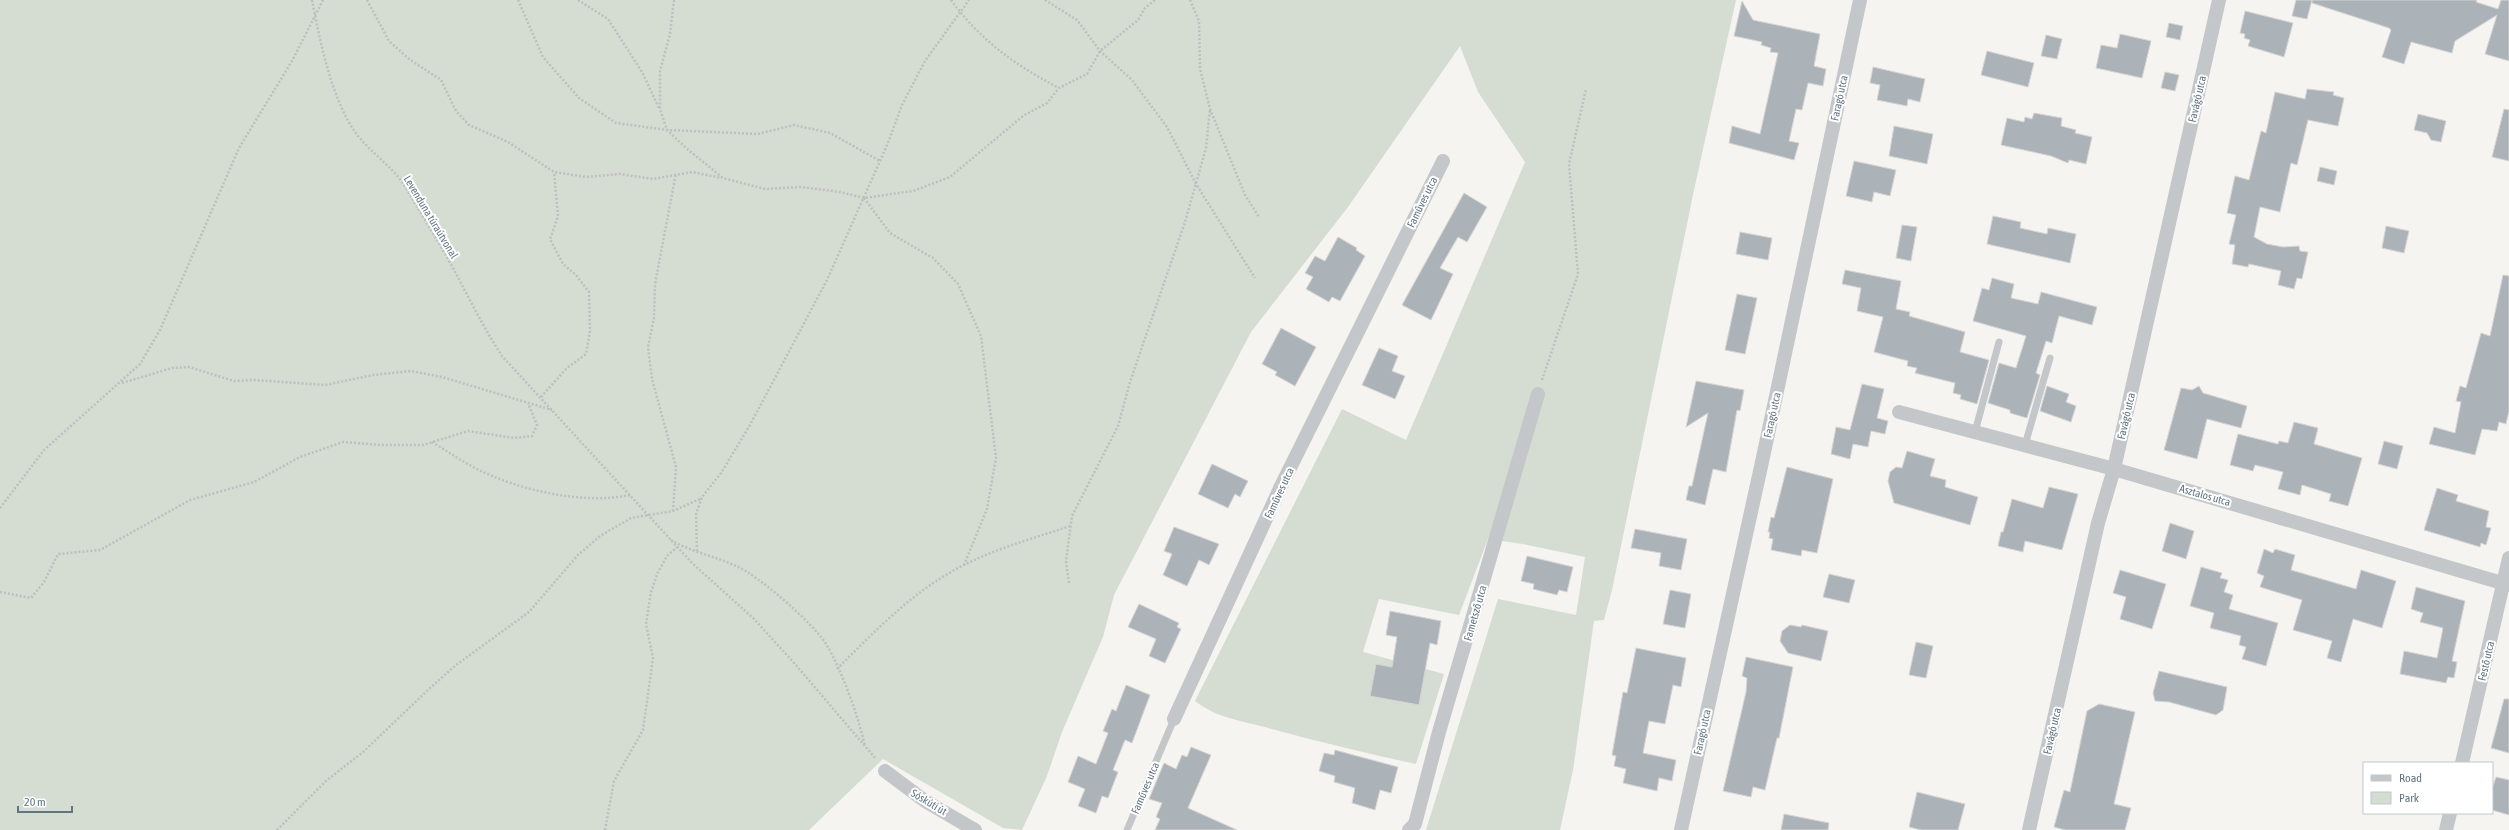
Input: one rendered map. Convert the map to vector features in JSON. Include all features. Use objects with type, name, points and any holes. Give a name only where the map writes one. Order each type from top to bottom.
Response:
[{"type":"street","name":"Faragó utca","points":[[1681,830],[1762,462],[1860,0]]},
{"type":"street","name":"Favágó utca","points":[[2029,830],[2098,523],[2114,468],[2219,0]]},
{"type":"street","name":"Faműves utca","points":[[1174,719],[1282,484],[1443,161]]},
{"type":"street","name":"Fametsző utca","points":[[1409,830],[1415,824],[1439,732],[1538,394]]},
{"type":"street","name":"Asztalos utca","points":[[1899,412],[2114,468],[2506,584]]},
{"type":"street","name":"Festő utca","points":[[2462,762],[2506,584],[2509,558]]},
{"type":"street","name":"Sóskúti út","points":[[885,771],[925,801],[975,830]]},
{"type":"street","points":[[2446,830],[2450,814]]},
{"type":"lane","points":[[1976,432],[1999,342]]},
{"type":"lane","points":[[2025,445],[2050,358]]},
{"type":"lane","name":"Faműves utca","points":[[1127,830],[1174,719]]},
{"type":"path","name":"Levenduna túraútvonal","points":[[312,0],[335,88],[355,131],[372,153],[393,172],[404,185],[452,266],[480,322],[502,356],[649,515],[668,538],[753,618],[885,771]]},
{"type":"path","points":[[0,508],[44,450],[68,426],[120,383],[140,364],[160,330],[239,148],[316,18],[323,0]]},
{"type":"path","points":[[367,0],[390,41],[409,59],[441,80],[456,111],[469,126],[508,142],[554,172],[586,177],[620,174],[653,179],[676,173],[692,172],[765,189],[801,187],[840,192],[864,198],[913,191],[950,178],[1023,116],[1047,103],[1059,88],[1087,74],[1100,52],[1138,20],[1145,8],[1155,0]]},
{"type":"path","points":[[518,0],[543,57],[579,98],[616,123],[667,130],[758,134],[794,125],[830,134],[880,161]]},
{"type":"path","points":[[578,0],[608,19],[642,72],[660,109],[667,130],[686,148],[723,178]]},
{"type":"path","points":[[660,109],[660,71],[670,34],[674,0]]},
{"type":"path","points":[[951,0],[960,12],[993,47],[1024,70],[1059,88]]},
{"type":"path","points":[[697,551],[696,514],[702,497],[721,473],[750,425],[827,280],[880,161],[902,105],[925,61],[969,0]]},
{"type":"path","points":[[1045,0],[1077,20],[1100,52],[1132,80],[1167,126],[1196,184],[1255,278]]},
{"type":"path","points":[[1190,0],[1199,21],[1200,69],[1210,109],[1245,195],[1259,217]]},
{"type":"path","points":[[1538,394],[1578,274],[1569,164],[1586,89]]},
{"type":"path","points":[[1069,583],[1066,561],[1072,516],[1118,426],[1130,382],[1196,184],[1206,148],[1210,109]]},
{"type":"path","points":[[541,397],[567,368],[586,354],[590,331],[589,292],[576,275],[563,264],[550,239],[558,216],[554,172]]},
{"type":"path","points":[[673,511],[676,467],[652,379],[648,347],[654,318],[655,284],[676,173]]},
{"type":"path","points":[[864,198],[890,232],[933,258],[958,284],[981,336],[996,458],[987,509],[964,565]]},
{"type":"path","points":[[120,383],[178,367],[189,367],[234,381],[254,380],[325,385],[372,375],[411,372],[442,377],[552,410]]},
{"type":"path","points":[[0,592],[31,598],[44,582],[58,554],[100,550],[190,500],[254,482],[300,457],[343,442],[381,446],[423,445],[468,431],[514,438],[532,436],[537,425],[528,403]]},
{"type":"path","points":[[432,442],[477,469],[516,484],[553,494],[613,498],[630,495]]},
{"type":"path","points":[[277,830],[326,781],[363,752],[434,684],[529,612],[578,555],[600,536],[631,518],[673,511],[702,497]]},
{"type":"path","points":[[837,669],[893,613],[921,591],[964,565],[1070,526]]},
{"type":"path","points":[[668,538],[697,551],[738,566],[767,586],[825,643],[860,725],[865,746]]},
{"type":"path","points":[[605,830],[614,781],[643,730],[653,658],[646,624],[651,592],[661,566],[677,547]]},
{"type":"green space","points":[[0,0],[1736,0],[1694,190],[1612,590],[1604,620],[1594,621],[1573,770],[1560,830],[1426,830],[1498,599],[1576,615],[1585,557],[1523,544],[1488,539],[1459,615],[1379,599],[1363,652],[1444,674],[1416,764],[1340,747],[1220,715],[1195,701],[1342,409],[1406,440],[1525,162],[1478,92],[1460,46],[1348,207],[1251,332],[1114,595],[1103,637],[1062,732],[1047,776],[1022,830],[1003,828],[883,759],[809,830],[0,830]]},
{"type":"building","points":[[2296,0],[2312,0],[2307,19],[2292,16]]},
{"type":"building","points":[[2312,0],[2477,0],[2476,2],[2498,9],[2501,0],[2509,0],[2509,61],[2485,54],[2497,15],[2455,41],[2452,53],[2411,42],[2404,64],[2382,57],[2391,30],[2389,28],[2312,3]]},
{"type":"building","points":[[1742,1],[1753,20],[1820,34],[1814,66],[1826,69],[1823,86],[1808,83],[1802,110],[1796,109],[1789,141],[1799,143],[1794,160],[1729,143],[1732,126],[1760,134],[1778,53],[1770,52],[1771,48],[1761,45],[1762,42],[1734,36]]},
{"type":"building","points":[[2245,11],[2293,23],[2284,57],[2248,46],[2250,40],[2244,38],[2245,34],[2240,33]]},
{"type":"building","points":[[2169,23],[2183,26],[2180,40],[2166,37]]},
{"type":"building","points":[[2120,34],[2151,41],[2142,78],[2096,68],[2101,45],[2117,48]]},
{"type":"building","points":[[2046,35],[2062,39],[2057,59],[2041,56]]},
{"type":"building","points":[[1987,51],[2034,63],[2028,87],[1981,75]]},
{"type":"building","points":[[1873,67],[1925,79],[1920,102],[1908,99],[1907,106],[1877,100],[1880,85],[1870,83]]},
{"type":"building","points":[[2165,72],[2179,75],[2175,91],[2161,88]]},
{"type":"building","points":[[2307,89],[2334,92],[2333,95],[2344,98],[2338,126],[2308,120],[2297,165],[2291,163],[2280,212],[2260,207],[2254,237],[2267,244],[2283,247],[2299,246],[2300,251],[2308,252],[2302,279],[2297,278],[2294,289],[2278,285],[2281,271],[2249,264],[2248,267],[2232,264],[2235,245],[2229,244],[2236,215],[2227,213],[2235,176],[2249,180],[2261,131],[2266,133],[2275,92],[2305,99]]},
{"type":"building","points":[[2504,109],[2509,110],[2509,161],[2492,157]]},
{"type":"building","points":[[2034,113],[2062,118],[2061,126],[2076,130],[2075,133],[2092,137],[2086,164],[2069,160],[2068,163],[2051,156],[2001,145],[2007,118],[2024,122],[2025,117],[2032,119]]},
{"type":"building","points":[[2418,114],[2446,121],[2441,142],[2431,140],[2427,133],[2414,130]]},
{"type":"building","points":[[1894,126],[1933,134],[1927,164],[1889,156]]},
{"type":"building","points":[[1854,161],[1896,170],[1890,196],[1874,192],[1872,202],[1846,196]]},
{"type":"building","points":[[2320,167],[2337,171],[2334,185],[2317,181]]},
{"type":"building","points":[[1464,193],[1487,207],[1467,242],[1458,237],[1440,268],[1453,274],[1431,320],[1402,305]]},
{"type":"building","points":[[1993,216],[2021,222],[2020,228],[2047,234],[2048,228],[2076,234],[2070,263],[1987,244]]},
{"type":"building","points":[[1902,225],[1917,227],[1911,261],[1896,258]]},
{"type":"building","points":[[2386,226],[2409,231],[2404,253],[2382,248]]},
{"type":"building","points":[[1740,232],[1772,238],[1768,260],[1736,254]]},
{"type":"building","points":[[1338,237],[1357,248],[1356,250],[1365,256],[1340,301],[1332,297],[1329,302],[1306,289],[1313,277],[1305,273],[1315,256],[1325,261]]},
{"type":"building","points":[[1845,270],[1901,281],[1896,309],[1910,312],[1909,316],[1965,332],[1960,352],[1989,360],[1977,404],[1960,399],[1961,395],[1953,393],[1955,383],[1915,373],[1917,368],[1907,366],[1908,361],[1874,352],[1883,317],[1857,311],[1861,288],[1842,284]]},
{"type":"building","points":[[2503,275],[2509,276],[2509,411],[2506,424],[2499,422],[2497,431],[2482,429],[2475,455],[2429,444],[2434,427],[2455,433],[2461,402],[2456,401],[2460,386],[2466,388],[2481,333],[2490,336]]},
{"type":"building","points":[[1992,278],[2014,284],[2011,298],[2038,304],[2041,292],[2097,307],[2092,325],[2059,316],[2052,343],[2046,341],[2036,373],[2040,375],[2027,418],[2010,413],[2010,410],[1988,403],[1999,363],[2016,368],[2026,336],[1973,321],[1982,288],[1989,290]]},
{"type":"building","points":[[1737,294],[1757,298],[1745,354],[1725,350]]},
{"type":"building","points":[[1281,328],[1316,347],[1295,386],[1275,375],[1277,372],[1262,364]]},
{"type":"building","points":[[1379,348],[1398,356],[1392,371],[1405,376],[1395,399],[1362,385]]},
{"type":"building","points":[[1696,381],[1744,390],[1740,411],[1737,410],[1726,472],[1713,469],[1705,505],[1686,500],[1689,486],[1692,486],[1708,413],[1686,427]]},
{"type":"building","points":[[1862,384],[1884,389],[1877,418],[1888,421],[1885,434],[1871,431],[1868,447],[1853,444],[1850,459],[1831,454],[1836,427],[1850,430]]},
{"type":"building","points":[[2047,386],[2069,394],[2066,402],[2076,406],[2071,422],[2040,411]]},
{"type":"building","points":[[2199,386],[2203,393],[2247,406],[2241,428],[2207,419],[2197,459],[2164,450],[2181,388],[2192,390]]},
{"type":"building","points":[[2294,422],[2318,428],[2314,444],[2362,458],[2348,506],[2329,501],[2331,494],[2302,485],[2300,495],[2278,489],[2283,472],[2255,465],[2253,471],[2230,465],[2238,434],[2278,444],[2279,441],[2288,443]]},
{"type":"building","points":[[2384,441],[2403,446],[2397,469],[2378,464]]},
{"type":"building","points":[[1907,451],[1935,459],[1930,476],[1946,480],[1945,487],[1978,497],[1970,525],[1894,503],[1888,481],[1890,472],[1896,467],[1902,468]]},
{"type":"building","points":[[1212,464],[1248,481],[1240,497],[1235,494],[1228,508],[1198,494]]},
{"type":"building","points":[[1787,467],[1833,479],[1817,553],[1802,550],[1801,556],[1771,550],[1773,539],[1769,538],[1770,532],[1768,532],[1771,517],[1774,518]]},
{"type":"building","points":[[2049,487],[2078,494],[2062,550],[2025,541],[2023,552],[1998,546],[2012,499],[2043,508]]},
{"type":"building","points":[[2437,488],[2458,495],[2456,501],[2489,511],[2486,527],[2491,528],[2486,545],[2481,543],[2480,547],[2424,530]]},
{"type":"building","points":[[2170,523],[2194,531],[2186,559],[2162,551]]},
{"type":"building","points":[[1174,527],[1219,544],[1209,565],[1199,560],[1187,586],[1163,575],[1172,554],[1164,551]]},
{"type":"building","points":[[1635,529],[1687,539],[1681,570],[1659,566],[1661,553],[1631,548]]},
{"type":"building","points":[[2264,549],[2273,553],[2275,549],[2295,555],[2291,570],[2356,589],[2361,570],[2396,581],[2382,628],[2353,619],[2341,662],[2327,658],[2332,641],[2293,630],[2302,600],[2260,587],[2264,576],[2257,573]]},
{"type":"building","points":[[1527,556],[1573,567],[1567,592],[1559,590],[1557,595],[1533,589],[1534,584],[1521,581]]},
{"type":"building","points":[[2201,567],[2222,573],[2220,578],[2228,580],[2224,592],[2233,595],[2229,609],[2278,623],[2266,666],[2242,659],[2246,647],[2239,645],[2241,636],[2210,628],[2214,613],[2190,606]]},
{"type":"building","points":[[2120,570],[2166,584],[2152,629],[2120,619],[2126,597],[2113,593]]},
{"type":"building","points":[[1829,574],[1855,580],[1849,603],[1823,597]]},
{"type":"building","points":[[2416,587],[2465,601],[2452,661],[2457,662],[2454,678],[2448,677],[2446,683],[2400,674],[2404,651],[2437,658],[2443,628],[2420,622],[2423,613],[2411,609]]},
{"type":"building","points":[[1670,590],[1691,594],[1685,628],[1663,624]]},
{"type":"building","points":[[1139,604],[1179,623],[1177,627],[1181,629],[1165,663],[1149,656],[1156,639],[1128,627]]},
{"type":"building","points":[[1390,611],[1441,621],[1437,645],[1430,643],[1419,705],[1370,696],[1376,664],[1392,667],[1397,637],[1386,635]]},
{"type":"building","points":[[1790,625],[1801,627],[1802,625],[1828,631],[1821,661],[1788,653],[1780,641],[1782,631]]},
{"type":"building","points":[[1916,642],[1933,646],[1926,678],[1909,675]]},
{"type":"building","points":[[1636,648],[1686,658],[1681,687],[1673,685],[1665,724],[1649,721],[1643,753],[1676,760],[1672,781],[1659,778],[1657,791],[1623,783],[1626,769],[1614,766],[1616,756],[1612,755],[1623,692],[1627,693]]},
{"type":"building","points":[[1746,657],[1793,667],[1779,738],[1777,738],[1765,790],[1753,787],[1751,797],[1723,791],[1746,692],[1747,678],[1742,676]]},
{"type":"building","points":[[2159,671],[2227,687],[2223,710],[2216,715],[2169,702],[2155,701],[2153,693]]},
{"type":"building","points":[[1126,685],[1150,695],[1132,743],[1125,740],[1113,770],[1118,772],[1108,798],[1102,796],[1096,813],[1078,806],[1085,789],[1068,782],[1078,756],[1096,764],[1108,733],[1103,731],[1112,709],[1116,711]]},
{"type":"building","points":[[2504,699],[2509,699],[2509,753],[2491,748]]},
{"type":"building","points":[[2099,704],[2135,712],[2114,804],[2131,808],[2125,830],[2065,830],[2054,827],[2064,790],[2070,792],[2087,711]]},
{"type":"building","points":[[1191,747],[1211,755],[1188,808],[1237,830],[1155,830],[1160,819],[1156,817],[1162,803],[1149,799],[1164,763],[1176,769],[1182,755],[1187,757]]},
{"type":"building","points":[[1335,750],[1398,767],[1391,793],[1380,790],[1375,810],[1352,803],[1355,788],[1334,782],[1335,776],[1319,771],[1324,753],[1334,755]]},
{"type":"building","points":[[2496,777],[2509,780],[2509,815],[2493,810],[2493,786]]},
{"type":"building","points":[[1917,792],[1965,804],[1958,830],[1921,830],[1909,827]]},
{"type":"building","points":[[1784,814],[1829,823],[1828,830],[1781,830]]}]
